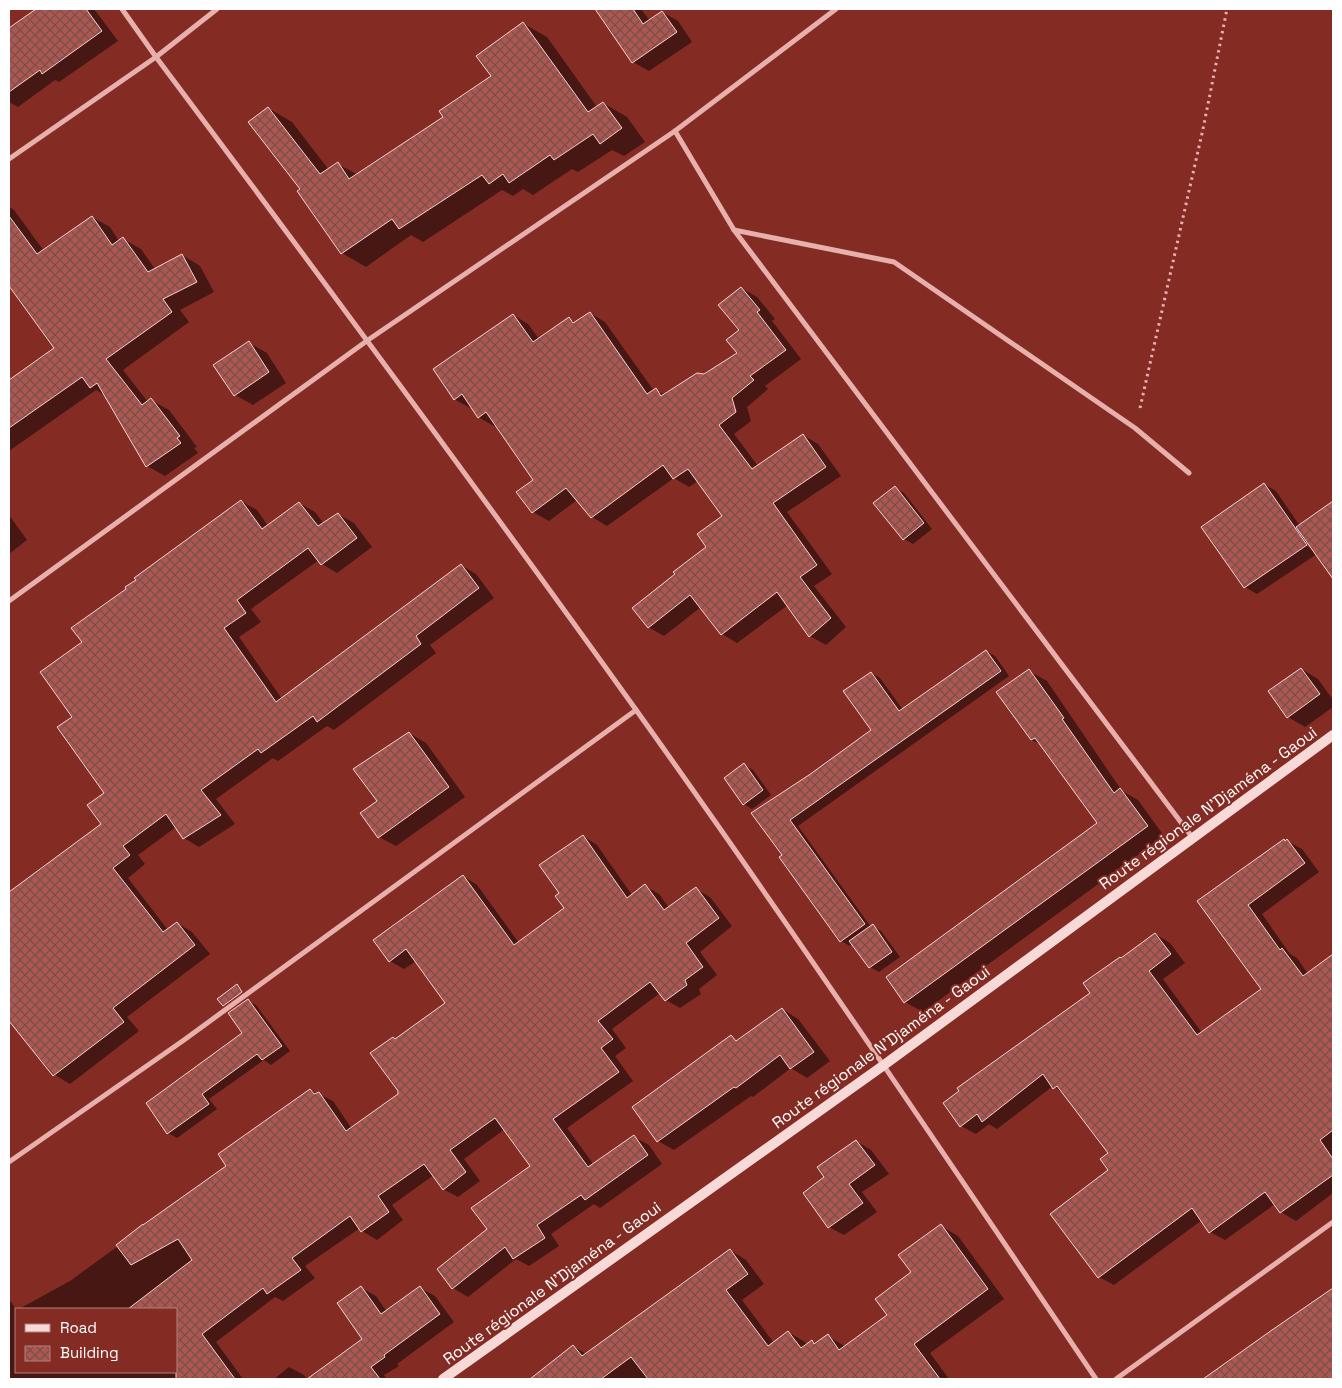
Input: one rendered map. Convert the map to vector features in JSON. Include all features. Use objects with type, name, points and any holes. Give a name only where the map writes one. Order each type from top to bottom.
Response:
[{"type":"street","points":[[122,9],[368,340],[636,710],[884,1065],[1096,1379]]},
{"type":"street","points":[[9,159],[156,57],[217,9]]},
{"type":"street","points":[[9,602],[368,340],[675,130],[836,9]]},
{"type":"street","points":[[675,130],[734,230],[1192,837]]},
{"type":"street","points":[[734,230],[894,262],[1135,428],[1189,473]]},
{"type":"street","points":[[9,1162],[192,1034],[636,710]]},
{"type":"street","name":"Route régionale N'Djaména - Gaoui","points":[[443,1379],[884,1065],[1192,837],[1333,736]]},
{"type":"street","points":[[1116,1379],[1333,1222]]},
{"type":"path","points":[[1135,428],[1203,129],[1227,9]]},
{"type":"building","points":[[36,9],[86,9],[102,31],[42,74],[40,70],[9,92],[9,28]]},
{"type":"building","points":[[595,9],[633,9],[643,24],[662,11],[677,32],[632,63]]},
{"type":"building","points":[[523,22],[588,112],[603,102],[622,128],[600,144],[593,134],[554,160],[550,155],[509,183],[503,174],[489,184],[482,175],[399,229],[392,219],[341,254],[297,191],[300,189],[248,122],[268,107],[320,174],[338,162],[349,179],[443,117],[439,111],[491,76],[476,56]]},
{"type":"building","points":[[9,216],[37,254],[92,216],[112,245],[123,237],[148,272],[182,254],[197,282],[163,299],[172,312],[106,359],[142,405],[151,398],[180,436],[177,438],[181,443],[146,467],[97,383],[90,388],[82,377],[9,428],[9,380],[54,348],[9,286]]},
{"type":"building","points":[[741,287],[760,310],[757,312],[786,350],[750,376],[754,380],[732,398],[736,412],[719,425],[752,469],[803,434],[826,467],[773,503],[817,565],[800,577],[831,618],[809,637],[777,592],[721,635],[690,595],[648,628],[632,608],[675,574],[673,572],[706,547],[697,534],[722,516],[688,469],[673,479],[663,465],[591,518],[566,488],[532,513],[516,492],[533,480],[486,412],[478,418],[462,394],[454,400],[433,369],[513,314],[533,342],[569,317],[573,323],[590,312],[647,394],[656,388],[661,396],[697,373],[704,374],[737,353],[726,340],[739,330],[718,305]]},
{"type":"building","points":[[249,341],[269,372],[234,396],[213,365]]},
{"type":"building","points":[[1264,483],[1307,545],[1244,588],[1201,527]]},
{"type":"building","points":[[895,486],[924,523],[903,540],[873,503]]},
{"type":"building","points":[[241,500],[262,529],[299,502],[318,526],[338,513],[357,538],[321,565],[308,548],[237,600],[246,613],[224,628],[276,702],[461,564],[479,588],[416,636],[421,644],[317,722],[313,716],[261,753],[258,749],[201,790],[221,815],[183,839],[166,814],[123,846],[130,855],[113,868],[163,932],[177,922],[195,945],[113,1008],[124,1022],[53,1076],[9,1021],[9,892],[101,824],[87,805],[104,793],[57,727],[72,717],[40,672],[82,642],[71,628],[126,589],[125,587],[136,580],[134,578]]},
{"type":"building","points":[[1333,501],[1333,579],[1296,527]]},
{"type":"building","points":[[986,650],[1001,671],[790,820],[865,924],[840,942],[779,857],[782,855],[751,813],[809,775],[871,730],[843,691],[871,672],[899,711]]},
{"type":"building","points":[[1301,668],[1320,694],[1287,718],[1268,691]]},
{"type":"building","points":[[1029,669],[1114,793],[1120,788],[1148,826],[904,1003],[886,977],[1097,823],[1035,738],[1031,740],[996,692]]},
{"type":"building","points":[[409,732],[449,787],[378,838],[360,813],[377,801],[353,769]]},
{"type":"building","points":[[744,763],[763,790],[743,805],[724,778]]},
{"type":"building","points":[[583,835],[627,898],[645,884],[664,910],[696,887],[719,918],[686,943],[703,967],[685,980],[687,985],[665,1001],[650,982],[598,1021],[613,1039],[601,1048],[619,1072],[553,1119],[588,1167],[634,1135],[648,1155],[585,1200],[581,1195],[537,1225],[545,1238],[513,1259],[505,1247],[452,1289],[437,1269],[487,1229],[471,1208],[530,1166],[495,1118],[450,1150],[466,1172],[443,1190],[424,1164],[378,1196],[389,1212],[361,1232],[350,1216],[292,1258],[301,1270],[267,1294],[263,1288],[202,1334],[235,1379],[176,1379],[176,1373],[178,1373],[178,1308],[129,1308],[192,1260],[178,1239],[131,1265],[116,1245],[226,1166],[218,1154],[310,1089],[314,1094],[319,1092],[346,1131],[398,1094],[398,1091],[370,1053],[393,1037],[395,1039],[445,1003],[406,949],[389,962],[373,940],[463,875],[514,945],[564,908],[555,896],[559,893],[539,865]]},
{"type":"building","points":[[1284,839],[1285,841],[1287,839],[1305,863],[1248,905],[1280,950],[1282,948],[1303,976],[1333,954],[1333,1130],[1320,1140],[1333,1159],[1333,1175],[1280,1213],[1265,1192],[1209,1233],[1192,1208],[1098,1278],[1050,1214],[1108,1170],[1100,1159],[1108,1153],[1057,1086],[1053,1089],[1043,1074],[982,1122],[977,1114],[960,1127],[943,1103],[959,1091],[957,1088],[1090,993],[1083,983],[1155,933],[1171,954],[1149,971],[1197,1035],[1261,989],[1197,901]]},
{"type":"building","points":[[873,924],[892,952],[869,968],[849,941]]},
{"type":"building","points":[[237,984],[242,992],[223,1006],[217,999]]},
{"type":"building","points":[[248,999],[282,1046],[262,1060],[257,1054],[202,1094],[209,1104],[167,1134],[146,1103],[242,1033],[228,1013]]},
{"type":"building","points":[[782,1008],[814,1052],[790,1069],[780,1055],[736,1088],[734,1087],[657,1142],[632,1107],[731,1035],[736,1041]]},
{"type":"building","points":[[856,1140],[875,1165],[849,1184],[863,1203],[828,1228],[803,1193],[824,1177],[817,1167]]},
{"type":"building","points":[[941,1224],[988,1289],[914,1344],[940,1379],[648,1379],[631,1357],[601,1379],[530,1379],[573,1345],[582,1356],[730,1249],[748,1274],[726,1290],[768,1346],[788,1331],[801,1348],[812,1340],[814,1344],[828,1334],[839,1350],[887,1315],[875,1299],[911,1272],[898,1255]]},
{"type":"building","points":[[361,1286],[381,1314],[420,1286],[440,1314],[384,1355],[385,1357],[371,1367],[380,1379],[307,1379],[362,1339],[337,1303]]},
{"type":"building","points":[[1333,1288],[1333,1379],[1203,1379],[1272,1330]]}]
